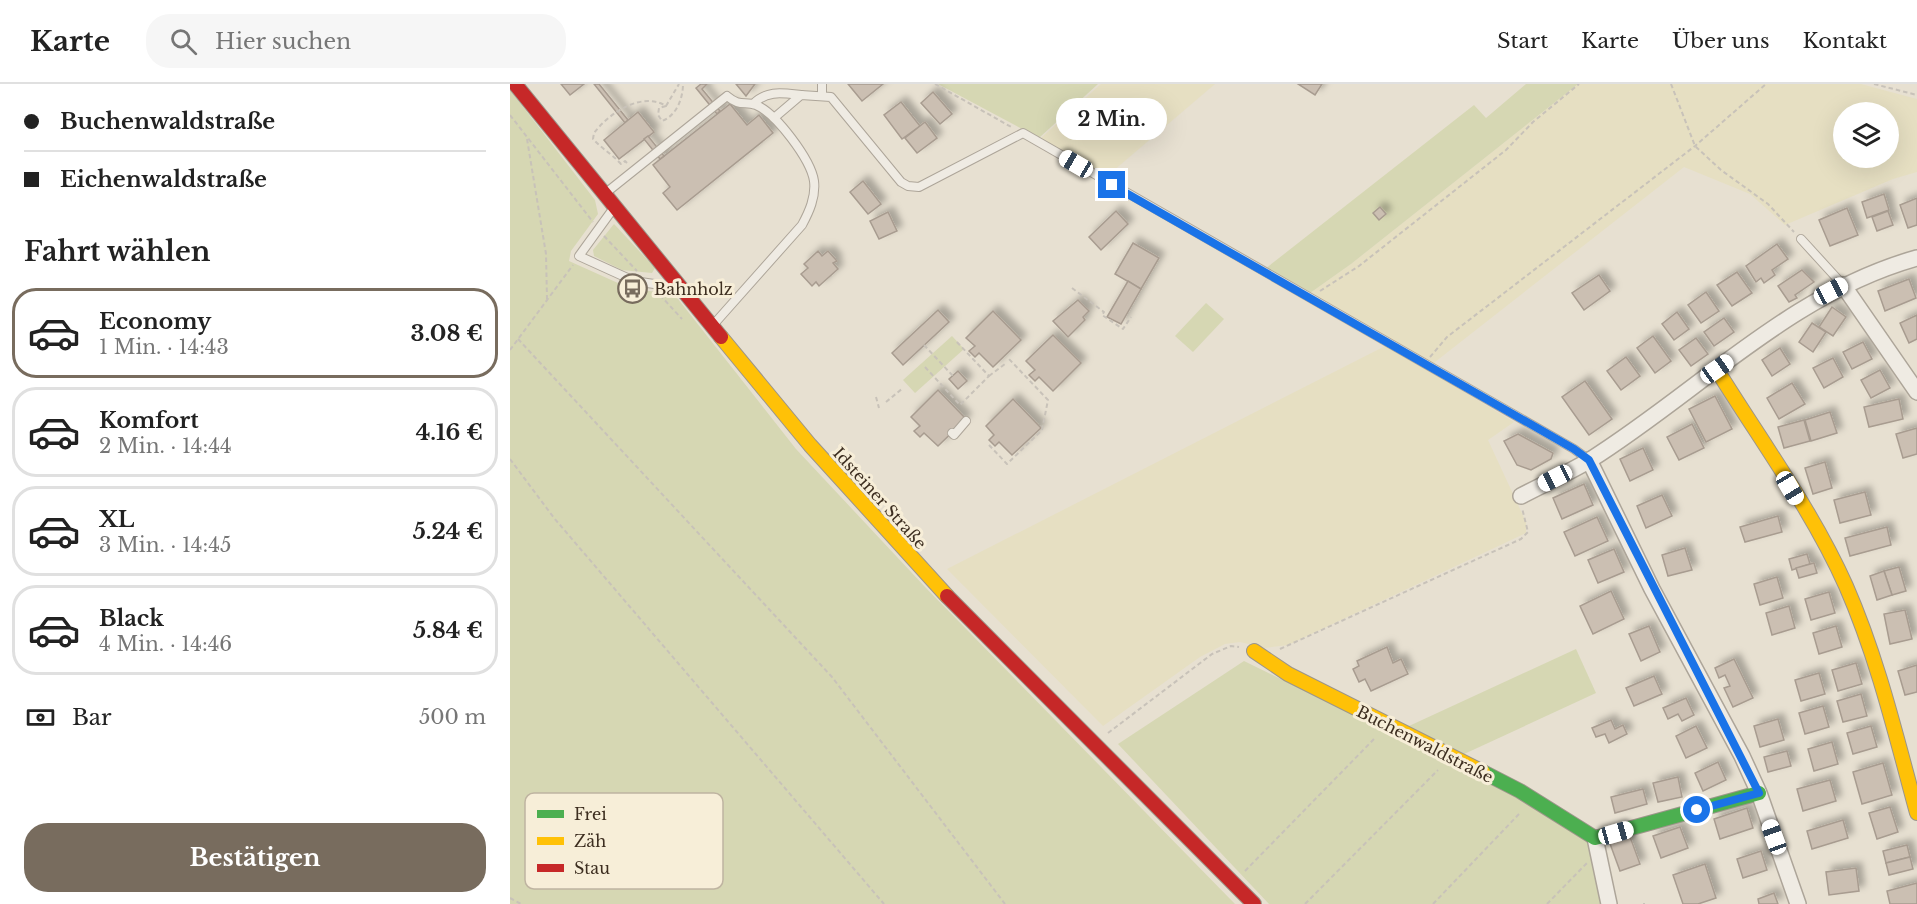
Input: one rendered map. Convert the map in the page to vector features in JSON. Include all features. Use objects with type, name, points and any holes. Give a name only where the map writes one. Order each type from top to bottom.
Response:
[{"type":"street","name":"Idsteiner Straße","points":[[515,84],[614,208],[810,445],[896,542],[1094,745],[1254,904]]},
{"type":"street","points":[[1521,496],[1589,460],[1819,298],[1843,285],[1917,258]]},
{"type":"street","points":[[1843,285],[1917,392]]},
{"type":"street","points":[[1717,369],[1814,527],[1844,583],[1864,630],[1913,783],[1917,813]]},
{"type":"street","points":[[1589,460],[1759,793],[1798,904]]},
{"type":"street","name":"Buchenwaldstraße","points":[[1254,651],[1288,674],[1532,799],[1597,845]]},
{"type":"street","points":[[1609,904],[1597,845],[1759,793]]},
{"type":"lane","points":[[822,84],[822,96]]},
{"type":"lane","points":[[753,104],[761,97],[772,93],[822,96],[835,100],[901,182],[908,186],[919,187],[1023,133],[1574,449],[1589,460]]},
{"type":"lane","points":[[774,118],[801,95]]},
{"type":"lane","points":[[603,194],[727,96],[735,104],[753,104],[774,118],[804,158],[814,181],[811,207],[802,225],[713,325]]},
{"type":"lane","points":[[614,208],[579,256],[634,281],[682,288]]},
{"type":"lane","points":[[1801,239],[1843,285]]},
{"type":"lane","points":[[952,433],[954,435],[966,421]]},
{"type":"path","points":[[681,84],[680,103],[670,118],[662,121],[658,115],[659,108],[666,106],[681,84]]},
{"type":"path","points":[[935,84],[1023,133]]},
{"type":"path","points":[[1310,298],[1340,276],[1359,266],[1506,150],[1533,122],[1579,84]]},
{"type":"path","points":[[1671,84],[1695,146],[1721,170],[1768,204],[1801,239]]},
{"type":"path","points":[[1424,363],[1447,337],[1695,146],[1766,84]]},
{"type":"path","points":[[1874,84],[1917,95]]},
{"type":"path","points":[[625,161],[621,164],[609,150],[598,145],[593,139],[594,133],[629,105],[644,100],[658,101],[666,106]]},
{"type":"path","points":[[510,115],[599,230],[651,285]]},
{"type":"path","points":[[527,137],[546,254],[547,299]]},
{"type":"path","points":[[510,350],[579,256]]},
{"type":"path","points":[[1072,288],[1104,312],[1102,315],[1123,329],[1131,317]]},
{"type":"path","points":[[518,339],[832,678],[1005,904]]},
{"type":"path","points":[[955,340],[988,376]]},
{"type":"path","points":[[924,345],[953,376]]},
{"type":"path","points":[[989,445],[1007,464],[1042,430],[1048,400],[1009,359]]},
{"type":"path","points":[[925,367],[960,405],[988,376],[1005,364]]},
{"type":"path","points":[[886,402],[903,388]]},
{"type":"path","points":[[876,396],[879,408]]},
{"type":"path","points":[[510,459],[554,518],[884,904]]},
{"type":"path","points":[[1278,650],[1521,539],[1528,532],[1525,515],[1518,499],[1521,496]]},
{"type":"path","points":[[1094,745],[1118,723],[1212,654],[1231,646],[1254,651]]},
{"type":"path","points":[[1245,871],[1385,725]]},
{"type":"path","points":[[1305,904],[1450,757]]},
{"type":"path","points":[[1433,904],[1532,799]]},
{"type":"path","points":[[1547,904],[1597,845]]},
{"type":"path","points":[[510,898],[521,904]]},
{"type":"shaded area","points":[[1101,84],[1215,84],[1106,177],[1041,138]]},
{"type":"shaded area","points":[[1578,84],[1861,84],[1917,99],[1917,172],[1893,179],[1785,225],[1750,194],[1684,167],[1435,362],[1429,371],[1514,422],[1488,440],[1526,522],[1526,533],[1288,645],[1265,648],[1240,642],[1225,644],[1200,657],[1103,726],[947,569],[1395,341],[1310,293],[1351,264]]},
{"type":"green space","points":[[938,84],[1098,84],[1039,138]]},
{"type":"green space","points":[[1526,84],[1578,84],[1351,264],[1310,293],[1265,269],[1474,105],[1486,118]]},
{"type":"green space","points":[[510,90],[595,200],[598,214],[571,251],[569,261],[629,288],[670,294],[678,299],[796,449],[926,588],[1235,904],[510,904]]},
{"type":"green space","points":[[614,224],[655,268],[652,273],[622,270],[594,256],[593,250]]},
{"type":"green space","points":[[1206,303],[1224,319],[1193,352],[1175,336]]},
{"type":"green space","points":[[952,336],[964,349],[915,393],[903,380]]},
{"type":"green space","points":[[1576,649],[1596,693],[1462,755],[1409,726]]},
{"type":"green space","points":[[1244,661],[1520,796],[1592,843],[1604,904],[1269,904],[1118,744]]},
{"type":"building","points":[[561,84],[584,84],[570,95]]},
{"type":"building","points":[[594,84],[599,84],[628,120],[625,123]]},
{"type":"building","points":[[701,84],[707,84],[702,89],[720,111],[717,114],[696,88]]},
{"type":"building","points":[[736,84],[755,84],[746,96]]},
{"type":"building","points":[[848,84],[883,84],[862,101]]},
{"type":"building","points":[[1298,84],[1322,84],[1315,95]]},
{"type":"building","points":[[933,92],[952,114],[940,124],[921,103]]},
{"type":"building","points":[[901,102],[920,126],[902,139],[884,115]]},
{"type":"building","points":[[730,104],[747,125],[759,115],[773,133],[677,210],[663,193],[670,187],[653,165]]},
{"type":"building","points":[[638,112],[654,132],[619,159],[604,140]]},
{"type":"building","points":[[925,122],[937,138],[917,153],[905,138]]},
{"type":"building","points":[[648,136],[664,156],[660,159],[644,139]]},
{"type":"building","points":[[863,181],[881,204],[868,214],[850,192]]},
{"type":"building","points":[[1884,194],[1889,210],[1867,218],[1862,202]]},
{"type":"building","points":[[1917,198],[1917,225],[1908,228],[1900,205]]},
{"type":"building","points":[[1380,207],[1386,214],[1379,220],[1373,213]]},
{"type":"building","points":[[1847,208],[1858,235],[1830,246],[1819,220]]},
{"type":"building","points":[[1116,211],[1128,224],[1101,250],[1089,237]]},
{"type":"building","points":[[1888,211],[1893,225],[1877,231],[1872,217]]},
{"type":"building","points":[[888,212],[897,231],[879,239],[870,221]]},
{"type":"building","points":[[1133,243],[1159,258],[1141,289],[1115,274]]},
{"type":"building","points":[[1777,244],[1788,259],[1772,270],[1775,275],[1764,283],[1761,278],[1756,282],[1746,266]]},
{"type":"building","points":[[818,251],[822,256],[828,251],[837,261],[833,263],[838,269],[819,286],[816,282],[812,286],[801,274],[808,268],[804,264]]},
{"type":"building","points":[[1802,270],[1814,282],[1795,295],[1797,298],[1789,302],[1778,286]]},
{"type":"building","points":[[1737,272],[1752,293],[1732,306],[1717,285]]},
{"type":"building","points":[[1599,275],[1610,291],[1584,310],[1572,293]]},
{"type":"building","points":[[1909,279],[1916,298],[1885,311],[1878,291]]},
{"type":"building","points":[[1128,281],[1141,289],[1121,324],[1107,317]]},
{"type":"building","points":[[1706,292],[1719,311],[1701,323],[1688,305]]},
{"type":"building","points":[[1078,300],[1089,311],[1083,317],[1085,320],[1068,337],[1053,321]]},
{"type":"building","points":[[1832,307],[1846,317],[1833,336],[1819,327]]},
{"type":"building","points":[[938,310],[949,322],[903,365],[892,353]]},
{"type":"building","points":[[993,311],[1021,340],[993,367],[979,353],[975,357],[969,351],[975,346],[966,338]]},
{"type":"building","points":[[1677,312],[1689,329],[1674,340],[1662,324]]},
{"type":"building","points":[[1917,315],[1917,339],[1909,343],[1900,323]]},
{"type":"building","points":[[1724,318],[1734,332],[1714,346],[1704,332]]},
{"type":"building","points":[[1812,323],[1826,332],[1813,352],[1799,342]]},
{"type":"building","points":[[1053,335],[1081,363],[1053,391],[1039,377],[1035,381],[1029,375],[1035,370],[1026,361]]},
{"type":"building","points":[[1653,336],[1671,361],[1655,373],[1637,348]]},
{"type":"building","points":[[1696,338],[1708,354],[1691,366],[1679,350]]},
{"type":"building","points":[[1863,342],[1872,359],[1852,369],[1843,352]]},
{"type":"building","points":[[1780,348],[1790,364],[1772,376],[1762,360]]},
{"type":"building","points":[[1626,357],[1640,376],[1621,390],[1607,371]]},
{"type":"building","points":[[1833,358],[1843,377],[1824,388],[1813,368]]},
{"type":"building","points":[[1880,370],[1890,388],[1871,398],[1861,380]]},
{"type":"building","points":[[958,371],[967,381],[958,389],[949,379]]},
{"type":"building","points":[[1585,381],[1612,419],[1589,435],[1562,397]]},
{"type":"building","points":[[1792,383],[1805,404],[1779,419],[1767,398]]},
{"type":"building","points":[[938,390],[966,419],[938,446],[924,433],[920,437],[914,431],[920,426],[911,417]]},
{"type":"building","points":[[1715,396],[1732,429],[1706,442],[1689,409]]},
{"type":"building","points":[[1013,399],[1041,428],[1012,455],[999,442],[995,446],[989,440],[994,435],[986,426]]},
{"type":"building","points":[[1899,399],[1903,419],[1869,427],[1864,407]]},
{"type":"building","points":[[1830,412],[1837,433],[1811,441],[1805,420]]},
{"type":"building","points":[[1804,420],[1810,441],[1784,448],[1778,427]]},
{"type":"building","points":[[1692,424],[1704,448],[1679,460],[1667,437]]},
{"type":"building","points":[[1917,428],[1917,454],[1903,458],[1896,434]]},
{"type":"building","points":[[1518,434],[1553,453],[1551,459],[1531,470],[1517,465],[1504,441]]},
{"type":"building","points":[[1643,448],[1653,470],[1630,481],[1620,459]]},
{"type":"building","points":[[1825,462],[1832,488],[1813,494],[1805,468]]},
{"type":"building","points":[[1584,484],[1593,505],[1562,519],[1553,498]]},
{"type":"building","points":[[1865,492],[1871,515],[1840,523],[1834,500]]},
{"type":"building","points":[[1662,495],[1672,516],[1646,528],[1637,506]]},
{"type":"building","points":[[1778,516],[1782,532],[1745,542],[1740,527]]},
{"type":"building","points":[[1597,517],[1608,541],[1575,556],[1564,532]]},
{"type":"building","points":[[1887,527],[1891,545],[1850,556],[1845,538]]},
{"type":"building","points":[[1685,548],[1692,570],[1668,576],[1662,555]]},
{"type":"building","points":[[1614,549],[1624,572],[1598,583],[1588,560]]},
{"type":"building","points":[[1807,554],[1810,564],[1792,570],[1789,559]]},
{"type":"building","points":[[1814,563],[1817,573],[1799,578],[1796,568]]},
{"type":"building","points":[[1899,567],[1906,591],[1892,595],[1884,571]]},
{"type":"building","points":[[1884,571],[1892,595],[1877,600],[1870,576]]},
{"type":"building","points":[[1777,577],[1783,598],[1760,605],[1754,584]]},
{"type":"building","points":[[1611,591],[1624,619],[1593,634],[1580,606]]},
{"type":"building","points":[[1829,592],[1835,613],[1811,620],[1805,599]]},
{"type":"building","points":[[1789,606],[1795,628],[1772,635],[1766,613]]},
{"type":"building","points":[[1905,610],[1912,639],[1890,644],[1884,614]]},
{"type":"building","points":[[1649,626],[1660,652],[1641,661],[1629,634]]},
{"type":"building","points":[[1836,626],[1842,647],[1819,654],[1813,633]]},
{"type":"building","points":[[1387,647],[1393,663],[1401,659],[1408,674],[1371,691],[1365,679],[1359,682],[1353,669],[1359,666],[1357,661]]},
{"type":"building","points":[[1734,659],[1753,698],[1733,707],[1724,688],[1730,686],[1725,675],[1719,678],[1715,668]]},
{"type":"building","points":[[1856,663],[1862,684],[1838,691],[1832,670]]},
{"type":"building","points":[[1917,665],[1917,692],[1905,695],[1898,671]]},
{"type":"building","points":[[1819,673],[1825,694],[1801,701],[1795,680]]},
{"type":"building","points":[[1654,676],[1662,694],[1634,706],[1626,688]]},
{"type":"building","points":[[1861,694],[1867,716],[1843,722],[1837,701]]},
{"type":"building","points":[[1686,698],[1694,715],[1682,721],[1678,714],[1668,719],[1663,708]]},
{"type":"building","points":[[1823,706],[1829,727],[1805,734],[1799,713]]},
{"type":"building","points":[[1778,719],[1784,740],[1760,747],[1754,726]]},
{"type":"building","points":[[1611,720],[1615,729],[1623,725],[1627,734],[1609,743],[1605,734],[1596,737],[1592,728]]},
{"type":"building","points":[[1696,726],[1707,748],[1686,758],[1676,736]]},
{"type":"building","points":[[1871,726],[1877,747],[1853,754],[1847,733]]},
{"type":"building","points":[[1832,742],[1838,764],[1814,771],[1808,749]]},
{"type":"building","points":[[1787,751],[1791,766],[1768,772],[1764,757]]},
{"type":"building","points":[[1718,762],[1726,780],[1703,791],[1695,773]]},
{"type":"building","points":[[1883,763],[1892,795],[1862,804],[1853,772]]},
{"type":"building","points":[[1678,777],[1682,797],[1658,802],[1653,783]]},
{"type":"building","points":[[1830,780],[1836,801],[1803,811],[1797,789]]},
{"type":"building","points":[[1643,789],[1647,804],[1615,813],[1611,797]]},
{"type":"building","points":[[1890,807],[1898,832],[1877,839],[1869,813]]},
{"type":"building","points":[[1747,808],[1753,828],[1720,839],[1714,819]]},
{"type":"building","points":[[1843,820],[1848,838],[1812,849],[1807,831]]},
{"type":"building","points":[[1680,827],[1688,848],[1661,858],[1653,836]]},
{"type":"building","points":[[1629,834],[1640,864],[1620,871],[1609,841]]},
{"type":"building","points":[[1907,845],[1910,857],[1886,863],[1883,851]]},
{"type":"building","points":[[1761,851],[1767,870],[1743,878],[1737,859]]},
{"type":"building","points":[[1910,857],[1913,869],[1889,875],[1886,863]]},
{"type":"building","points":[[1705,864],[1716,898],[1698,904],[1683,904],[1673,875]]},
{"type":"building","points":[[1856,868],[1859,891],[1829,895],[1826,872]]},
{"type":"building","points":[[1917,883],[1917,904],[1890,904],[1887,891]]},
{"type":"building","points":[[1774,893],[1778,904],[1759,904],[1758,899]]},
{"type":"traffic: fast","points":[[1483,772],[1520,791],[1595,838],[1759,793]]},
{"type":"traffic: slow","points":[[721,337],[810,445],[947,596]]},
{"type":"traffic: slow","points":[[1717,370],[1802,503],[1846,586],[1868,641],[1917,813]]},
{"type":"traffic: slow","points":[[1254,651],[1288,674],[1483,772]]},
{"type":"traffic: jam","points":[[515,84],[721,337]]},
{"type":"traffic: jam","points":[[947,596],[1254,904]]},
{"type":"place","name":"Bahnholz","points":[[633,289]]},
{"type":"route","points":[[1112,185],[1574,449],[1589,460],[1652,589],[1692,659],[1759,793],[1697,810]]}]
